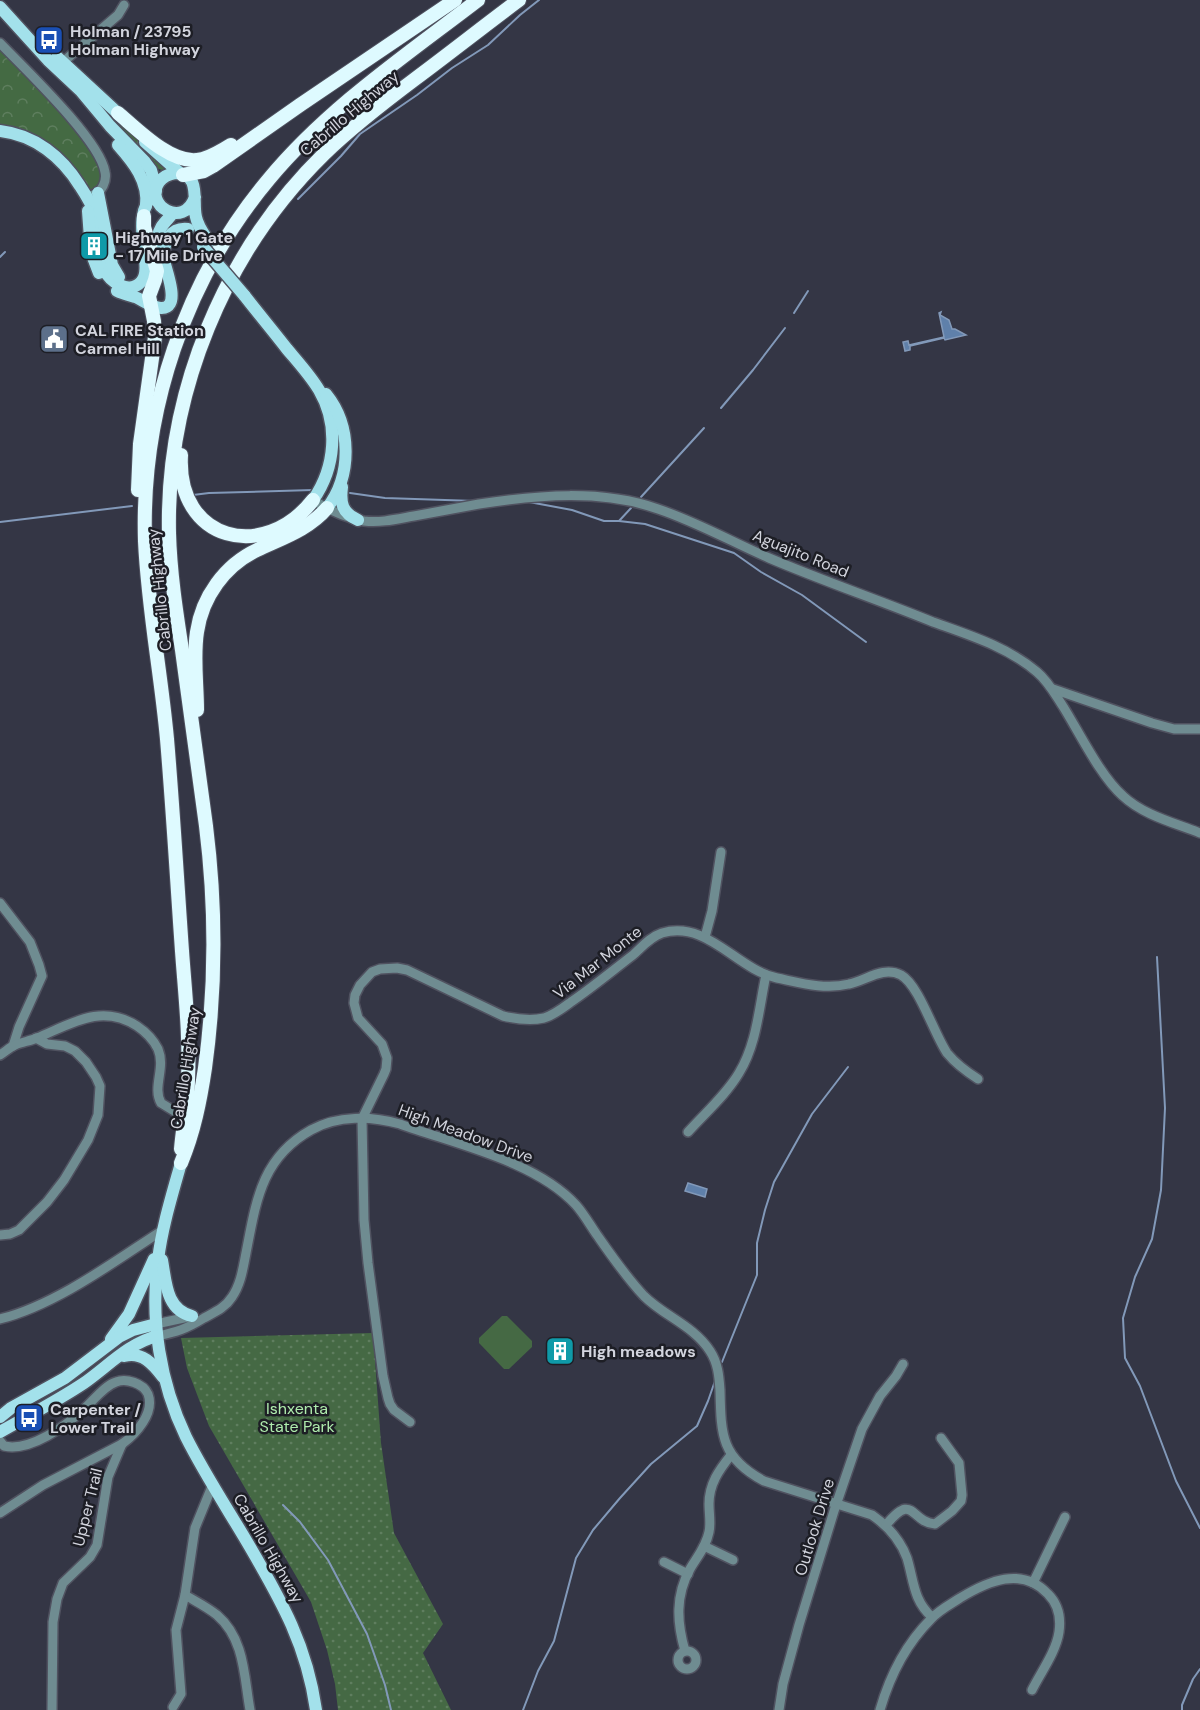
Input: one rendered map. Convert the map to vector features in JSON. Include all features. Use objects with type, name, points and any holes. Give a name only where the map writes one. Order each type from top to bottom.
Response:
[{"type":"highway","points":[[182,174],[204,171],[213,166],[455,0]]},
{"type":"highway","name":"Cabrillo Highway","points":[[181,1163],[188,1079],[188,1044],[172,809],[162,691],[146,558],[145,524],[152,440],[162,390],[171,357],[199,287],[219,250],[257,194],[278,168],[313,131],[351,98],[478,0]]},
{"type":"highway","name":"Cabrillo Highway","points":[[181,1163],[190,1141],[206,1057],[213,955],[212,889],[173,590],[169,532],[173,456],[189,382],[205,334],[233,273],[260,230],[290,190],[319,159],[362,120],[519,0]]},
{"type":"highway","points":[[118,113],[163,149],[183,159],[194,160],[203,159],[220,151],[300,105]]},
{"type":"highway","points":[[145,212],[144,227],[157,271],[156,280],[149,294],[155,337],[140,444],[138,479],[140,524],[146,558]]},
{"type":"highway","points":[[189,382],[181,479],[187,500],[203,520],[216,529],[230,534],[257,536],[289,523],[313,500]]},
{"type":"highway","points":[[195,751],[196,642],[199,621],[207,599],[220,579],[238,561],[300,530],[327,508]]},
{"type":"main road","points":[[0,7],[147,164],[161,205],[169,212],[182,212],[188,208],[195,197]]},
{"type":"main road","points":[[22,30],[63,62],[118,113],[156,153],[193,183],[196,220],[206,245]]},
{"type":"main road","points":[[0,131],[22,136],[45,148],[93,195],[102,260],[106,272],[123,286],[134,287],[143,280],[146,271],[142,234],[146,191],[139,173],[110,135],[98,113]]},
{"type":"main road","points":[[145,212],[148,199],[165,176],[182,174]]},
{"type":"main road","points":[[93,195],[89,237],[97,270],[106,283],[116,291],[163,308],[171,302],[172,290],[159,244],[159,232],[174,213]]},
{"type":"main road","points":[[174,213],[206,245],[322,395],[332,430],[332,447],[326,476],[313,500]]},
{"type":"main road","points":[[164,264],[164,249],[169,237],[176,231],[188,229]]},
{"type":"main road","points":[[314,383],[329,398],[341,421],[345,440],[342,507],[358,520]]},
{"type":"main road","points":[[327,508],[338,491],[344,473]]},
{"type":"main road","name":"Cabrillo Highway","points":[[181,1163],[160,1244],[155,1285],[157,1330],[166,1381],[186,1435],[289,1616],[306,1663],[316,1710]]},
{"type":"main road","points":[[160,1244],[170,1299],[181,1312],[198,1317]]},
{"type":"main road","points":[[100,1351],[129,1314],[160,1244]]},
{"type":"main road","points":[[4,1413],[65,1378],[129,1332],[157,1330]]},
{"type":"main road","points":[[0,1432],[84,1383],[112,1361],[145,1341],[157,1330]]},
{"type":"main road","points":[[112,1361],[128,1354],[139,1355],[152,1365],[166,1381]]},
{"type":"street","points":[[63,62],[118,15],[124,5]]},
{"type":"street","points":[[0,43],[69,116],[100,158],[105,171],[105,182],[93,195]]},
{"type":"street","name":"Aguajito Road","points":[[313,500],[337,513],[358,520],[386,521],[524,498],[556,496],[592,496],[629,500],[658,508],[769,558],[1004,650],[1038,673],[1052,689],[1103,772],[1123,797],[1141,808],[1200,833]]},
{"type":"street","points":[[1052,689],[1174,729],[1200,729]]},
{"type":"street","points":[[705,937],[712,911],[721,852]]},
{"type":"street","points":[[0,903],[30,942],[42,976],[13,1046]]},
{"type":"street","name":"Via Mar Monte","points":[[410,1422],[390,1404],[383,1376],[364,1220],[362,1119],[387,1064],[386,1051],[382,1044],[358,1018],[355,1011],[357,990],[372,972],[388,967],[407,970],[503,1016],[535,1019],[557,1011],[591,988],[653,937],[668,932],[693,933],[705,937],[766,975],[825,987],[851,984],[886,972],[900,975],[914,989],[947,1052],[956,1063],[978,1079]]},
{"type":"street","points":[[688,1132],[732,1084],[744,1063],[753,1039],[766,975]]},
{"type":"street","points":[[0,1055],[13,1046],[72,1021],[90,1017],[121,1018],[131,1022],[151,1038],[159,1051],[161,1067],[158,1092],[161,1103],[169,1109],[186,1113]]},
{"type":"street","points":[[0,1235],[19,1230],[47,1202],[64,1180],[88,1140],[98,1115],[100,1086],[86,1062],[75,1051],[65,1046],[47,1044],[36,1038]]},
{"type":"street","name":"High Meadow Drive","points":[[198,1317],[219,1310],[235,1292],[243,1267],[258,1197],[268,1171],[282,1152],[302,1135],[333,1121],[375,1119],[400,1124],[512,1163],[544,1179],[568,1197],[578,1207],[608,1251],[643,1295],[694,1334],[711,1352],[719,1376],[722,1429],[731,1455]]},
{"type":"street","points":[[0,1319],[33,1308],[68,1289],[163,1230]]},
{"type":"street","points":[[157,1330],[198,1317]]},
{"type":"street","name":"Outlook Drive","points":[[779,1710],[785,1676],[836,1504],[862,1429],[880,1396],[903,1364]]},
{"type":"street","points":[[0,1441],[4,1446],[17,1448],[44,1437],[75,1418],[116,1382],[132,1381],[144,1388],[147,1393],[149,1400],[147,1412],[132,1437],[43,1485],[0,1513]]},
{"type":"street","points":[[886,1525],[897,1512],[908,1509],[916,1512],[926,1522],[935,1524],[961,1501],[963,1488],[958,1463],[941,1438]]},
{"type":"street","name":"Upper Trail","points":[[52,1710],[53,1622],[57,1599],[63,1583],[86,1562],[97,1545],[108,1477],[122,1444]]},
{"type":"street","points":[[685,1651],[678,1623],[680,1595],[709,1532],[710,1493],[715,1477],[731,1455],[739,1464],[764,1481],[872,1515],[886,1525],[903,1549],[920,1605],[932,1617]]},
{"type":"street","points":[[173,1707],[181,1694],[176,1630],[185,1595],[195,1528],[213,1484]]},
{"type":"street","points":[[1033,1583],[1065,1517]]},
{"type":"street","points":[[704,1546],[734,1560]]},
{"type":"street","points":[[664,1562],[688,1574]]},
{"type":"street","points":[[880,1710],[896,1666],[915,1637],[932,1617],[968,1593],[995,1581],[1017,1578],[1041,1587],[1056,1605],[1060,1621],[1057,1640],[1032,1690]]},
{"type":"street","points":[[185,1595],[213,1612],[232,1633],[241,1656],[250,1710]]},
{"type":"green space","points":[[0,43],[69,116],[100,158],[105,182],[88,198],[55,155],[0,131]]},
{"type":"green space","points":[[84,87],[117,117],[166,168],[162,170],[156,168],[148,157],[110,120]]},
{"type":"green space","points":[[502,1316],[507,1316],[532,1341],[532,1347],[509,1369],[504,1369],[479,1343],[479,1338]]},
{"type":"green space","name":"Ishxenta State Park","points":[[373,1333],[381,1443],[394,1533],[443,1624],[423,1653],[451,1710],[338,1710],[327,1650],[311,1602],[209,1426],[187,1368],[181,1338]]},
{"type":"water","points":[[941,312],[940,315],[949,320],[952,329],[966,335],[910,346],[910,350],[905,351],[903,342],[908,341],[909,345],[944,337],[939,313]]},
{"type":"water","points":[[688,1183],[707,1189],[705,1197],[685,1191]]},
{"type":"waterway","points":[[298,199],[360,134],[488,45],[539,0]]},
{"type":"waterway","points":[[0,257],[5,252]]},
{"type":"waterway","points":[[794,313],[808,291]]},
{"type":"waterway","points":[[721,408],[785,328]]},
{"type":"waterway","points":[[641,497],[704,428]]},
{"type":"waterway","points":[[193,495],[313,490]]},
{"type":"waterway","points":[[350,493],[385,498],[475,501]]},
{"type":"waterway","points":[[529,502],[572,510],[604,521],[645,524],[734,553],[761,572],[802,595],[866,642]]},
{"type":"waterway","points":[[0,522],[132,506]]},
{"type":"waterway","points":[[619,521],[631,508]]},
{"type":"waterway","points":[[1157,957],[1165,1108],[1161,1190],[1152,1239],[1135,1277],[1123,1318],[1125,1358],[1140,1386],[1176,1481],[1200,1528]]},
{"type":"waterway","points":[[722,1362],[757,1275],[757,1243],[774,1182],[812,1114],[848,1067]]},
{"type":"waterway","points":[[523,1710],[538,1671],[554,1641],[576,1558],[593,1530],[651,1464],[697,1426],[715,1381]]},
{"type":"waterway","points":[[283,1505],[300,1522],[328,1560],[367,1634],[385,1685],[391,1710]]},
{"type":"waterway","points":[[1182,1710],[1193,1679],[1200,1669]]},
{"type":"place","name":"Holman / 23795 Holman Highway","points":[[49,40]]},
{"type":"place","name":"Highway 1 Gate - 17 Mile Drive","points":[[94,246]]},
{"type":"place","name":"CAL FIRE Station Carmel Hill","points":[[54,339]]},
{"type":"place","name":"High meadows","points":[[560,1351]]},
{"type":"place","name":"Carpenter / Lower Trail","points":[[29,1418]]}]
